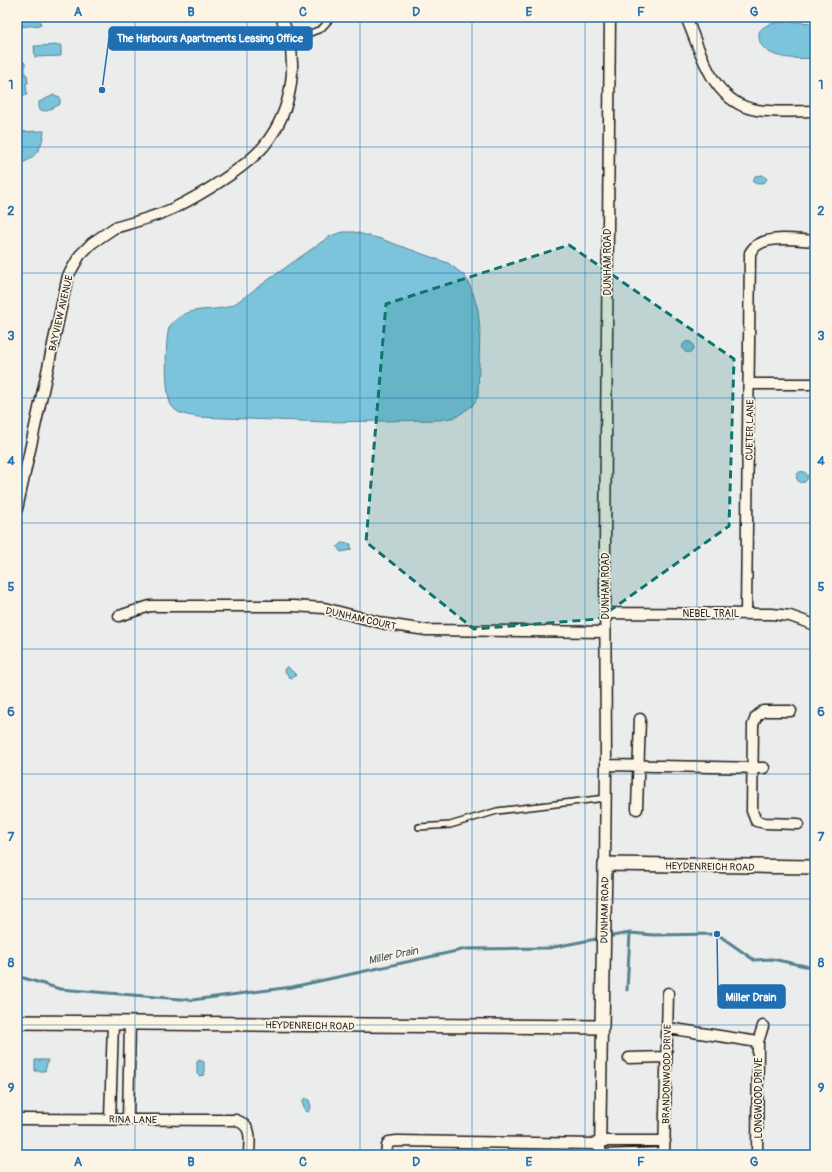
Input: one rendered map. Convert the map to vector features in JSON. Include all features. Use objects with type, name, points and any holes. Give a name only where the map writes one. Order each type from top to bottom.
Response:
[{"type":"street","name":"BAYVIEW AVENUE","points":[[17,509],[60,303],[71,268],[80,255],[105,233],[114,228],[172,209],[235,170],[263,146],[274,130],[288,99],[292,75],[289,41],[281,17]]},
{"type":"street","name":"DUNHAM ROAD","points":[[600,1155],[606,798],[605,613],[610,17]]},
{"type":"street","points":[[686,17],[714,82],[722,92],[732,100],[744,107],[755,110],[815,111]]},
{"type":"street","name":"CUETER LANE","points":[[746,613],[749,260],[753,247],[760,242],[815,241]]},
{"type":"street","points":[[749,384],[815,384]]},
{"type":"street","name":"DUNHAM COURT","points":[[119,616],[150,606],[294,606],[330,610],[386,624],[426,630],[605,632]]},
{"type":"street","name":"NEBEL TRAIL","points":[[605,613],[746,613],[790,616],[815,625]]},
{"type":"street","points":[[791,711],[763,711],[756,717],[753,725],[752,812],[756,821],[765,823],[798,824]]},
{"type":"street","points":[[637,809],[640,719]]},
{"type":"street","points":[[606,765],[764,768]]},
{"type":"street","name":"HEYDENREICH ROAD","points":[[605,864],[815,867]]},
{"type":"street","name":"BRANDONWOOD DRIVE","points":[[664,1154],[668,993]]},
{"type":"street","name":"HEYDENREICH ROAD","points":[[17,1022],[602,1027]]},
{"type":"street","points":[[110,1119],[113,1023]]},
{"type":"street","points":[[128,1119],[130,1023]]},
{"type":"street","name":"LONGWOOD DRIVE","points":[[758,1155],[758,1042],[763,1026]]},
{"type":"street","points":[[668,1028],[758,1042]]},
{"type":"street","points":[[629,1058],[666,1057]]},
{"type":"street","name":"RINA LANE","points":[[17,1119],[236,1120],[248,1127],[251,1138],[249,1155]]},
{"type":"street","points":[[386,1155],[389,1142],[406,1140],[594,1144],[600,1141],[665,1141]]},
{"type":"street","points":[[600,1155],[664,1154]]},
{"type":"lane","points":[[289,41],[321,29],[332,17]]},
{"type":"lane","points":[[419,827],[450,826],[497,811],[606,798]]},
{"type":"highlighted area","points":[[569,245],[734,359],[729,526],[598,619],[474,629],[366,542],[386,304]]},
{"type":"water","points":[[17,17],[39,17],[41,25],[17,27]]},
{"type":"water","points":[[776,23],[815,23],[815,58],[788,58],[768,51],[762,45],[759,32],[762,28]]},
{"type":"water","points":[[61,45],[61,56],[35,57],[34,46]]},
{"type":"water","points":[[17,58],[25,63],[25,75],[27,75],[28,83],[26,83],[27,95],[23,96],[18,101]]},
{"type":"water","points":[[54,95],[60,97],[60,104],[47,111],[39,110],[39,102]]},
{"type":"water","points":[[44,131],[39,148],[33,156],[29,160],[17,165],[17,132]]},
{"type":"water","points":[[763,175],[767,179],[765,182],[757,184],[753,182],[755,176]]},
{"type":"water","points":[[343,232],[354,232],[381,239],[448,263],[465,276],[473,293],[478,310],[480,330],[478,397],[472,406],[456,417],[440,420],[326,422],[198,417],[176,411],[171,405],[169,399],[166,367],[168,334],[172,323],[190,312],[218,309],[233,305],[330,236]]},
{"type":"water","points":[[688,341],[692,343],[694,347],[692,351],[688,353],[684,351],[682,347],[684,343]]},
{"type":"water","points":[[800,472],[804,472],[806,473],[806,481],[800,482],[797,479],[797,475]]},
{"type":"water","points":[[341,543],[351,544],[351,550],[341,552],[337,547]]},
{"type":"water","points":[[287,666],[296,675],[291,679],[284,670]]},
{"type":"water","points":[[35,1060],[48,1060],[45,1071],[35,1071]]},
{"type":"water","points":[[199,1060],[204,1062],[204,1075],[199,1076],[197,1074],[197,1062]]},
{"type":"water","points":[[305,1098],[309,1100],[311,1107],[308,1112],[305,1111],[302,1102]]},
{"type":"waterway","name":"Miller Drain","points":[[606,937],[630,933],[654,935],[717,934],[754,960],[772,959],[815,968]]},
{"type":"waterway","points":[[627,990],[630,933]]},
{"type":"waterway","name":"Miller Drain","points":[[17,976],[60,989],[192,1000],[292,987],[466,949],[549,948],[601,938]]},
{"type":"place","name":"The Harbours Apartments Leasing Office","points":[[102,90]]},
{"type":"place","name":"Miller Drain","points":[[717,934]]}]
